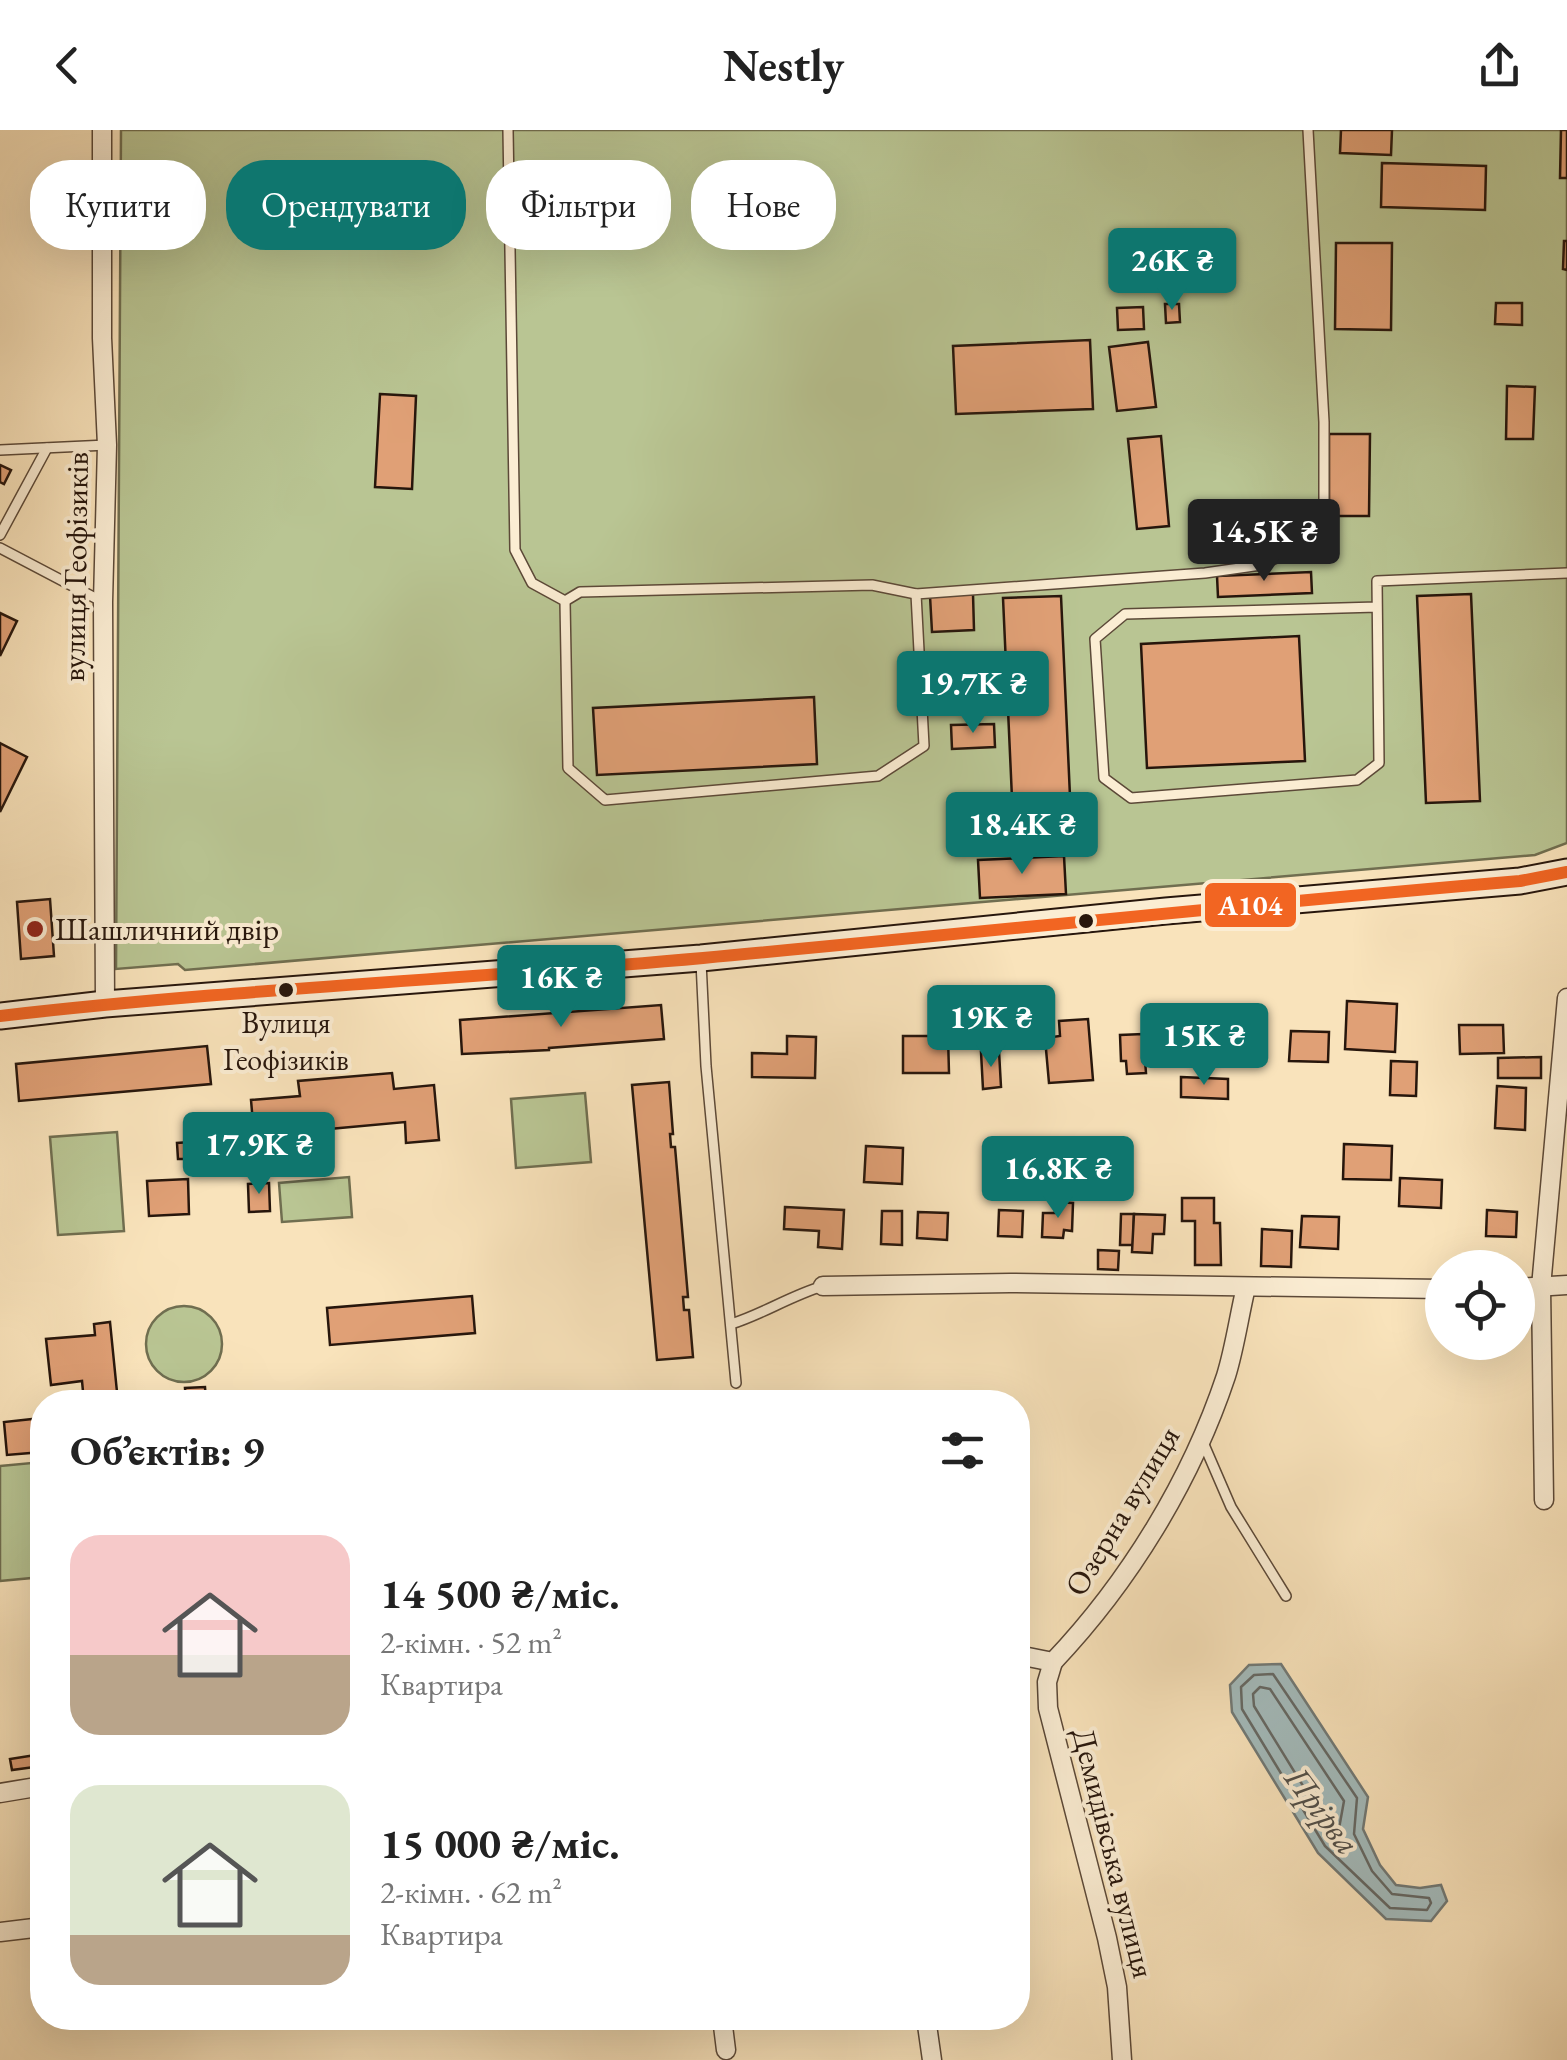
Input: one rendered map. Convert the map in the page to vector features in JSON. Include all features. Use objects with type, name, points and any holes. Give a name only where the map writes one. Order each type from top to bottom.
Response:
[{"type":"main road","points":[[0,1016],[105,1004],[701,958],[1166,911],[1520,881],[1567,872]]},
{"type":"street","name":"вулиця Геофізиків","points":[[102,130],[102,338],[107,445],[103,602],[105,1004]]},
{"type":"street","points":[[1544,1500],[1541,1287],[1567,998]]},
{"type":"street","points":[[823,1286],[1010,1283],[1425,1289]]},
{"type":"street","points":[[1535,1287],[1567,1285]]},
{"type":"street","name":"Озерна вулиця","points":[[1052,1662],[1086,1628],[1124,1574],[1202,1440],[1227,1372],[1246,1286]]},
{"type":"street","points":[[1030,1657],[1052,1662]]},
{"type":"street","name":"Демидівська вулиця","points":[[1052,1662],[1047,1682],[1048,1708],[1107,1938],[1117,1987],[1122,2060]]},
{"type":"street","points":[[0,1794],[30,1788]]},
{"type":"street","points":[[0,1932],[30,1928]]},
{"type":"street","points":[[724,2030],[726,2050]]},
{"type":"street","points":[[928,2030],[932,2060]]},
{"type":"lane","points":[[508,130],[515,550],[532,583],[565,601]]},
{"type":"lane","points":[[565,601],[580,592],[872,585],[916,594],[1205,573],[1261,565],[1324,536],[1324,422],[1308,130]]},
{"type":"lane","points":[[0,450],[107,445]]},
{"type":"lane","points":[[0,534],[48,448]]},
{"type":"lane","points":[[0,548],[103,602]]},
{"type":"lane","points":[[1378,607],[1125,614],[1096,639],[1104,778],[1131,798],[1357,780],[1379,763],[1378,607],[1377,581],[1567,573]]},
{"type":"lane","points":[[565,601],[568,768],[605,800],[878,776],[924,746],[916,594]]},
{"type":"lane","points":[[701,958],[706,1066],[736,1383]]},
{"type":"lane","points":[[731,1324],[761,1314],[788,1296],[823,1286]]},
{"type":"lane","points":[[1202,1440],[1232,1506],[1286,1596]]},
{"type":"green space","points":[[121,130],[1567,130],[1567,843],[1535,855],[185,970],[178,964],[116,969],[120,250],[206,250],[206,160],[121,160]]},
{"type":"green space","points":[[585,1093],[591,1162],[516,1168],[511,1099]]},
{"type":"green space","points":[[117,1132],[124,1231],[58,1235],[50,1137]]},
{"type":"green space","points":[[349,1177],[352,1217],[282,1222],[279,1183]]},
{"type":"green space","points":[[184,1306],[211,1317],[222,1344],[211,1371],[184,1382],[157,1371],[146,1344],[157,1317]]},
{"type":"green space","points":[[30,1463],[30,1578],[0,1581],[0,1466]]},
{"type":"water","name":"Прірва","points":[[1281,1664],[1368,1797],[1363,1829],[1380,1865],[1396,1885],[1441,1885],[1447,1901],[1431,1921],[1386,1919],[1318,1853],[1232,1712],[1230,1685],[1249,1665]]},
{"type":"building","points":[[1341,130],[1392,130],[1391,155],[1340,153]]},
{"type":"building","points":[[1561,130],[1567,130],[1567,178],[1560,178]]},
{"type":"building","points":[[1382,163],[1486,166],[1485,210],[1381,207]]},
{"type":"building","points":[[1567,241],[1567,270],[1563,269]]},
{"type":"building","points":[[1336,243],[1392,243],[1391,330],[1335,329]]},
{"type":"building","points":[[1496,303],[1522,303],[1522,325],[1495,324]]},
{"type":"building","points":[[1165,304],[1179,304],[1180,322],[1166,323]]},
{"type":"building","points":[[1143,307],[1144,329],[1118,330],[1117,308]]},
{"type":"building","points":[[1090,340],[1093,409],[956,414],[953,346]]},
{"type":"building","points":[[1148,342],[1156,407],[1117,411],[1109,347]]},
{"type":"building","points":[[1507,386],[1535,387],[1533,439],[1506,439]]},
{"type":"building","points":[[380,394],[416,396],[412,489],[375,487]]},
{"type":"building","points":[[1329,434],[1370,434],[1369,516],[1329,516]]},
{"type":"building","points":[[1161,436],[1169,526],[1137,529],[1128,439]]},
{"type":"building","points":[[0,465],[11,470],[4,484],[0,482]]},
{"type":"building","points":[[1311,572],[1312,593],[1218,597],[1217,576]]},
{"type":"building","points":[[973,594],[974,630],[932,632],[930,596]]},
{"type":"building","points":[[1471,594],[1480,801],[1426,803],[1417,596]]},
{"type":"building","points":[[1061,596],[1072,841],[1014,843],[1003,598]]},
{"type":"building","points":[[0,613],[17,621],[0,656]]},
{"type":"building","points":[[1299,636],[1305,761],[1147,768],[1141,644]]},
{"type":"building","points":[[814,697],[817,764],[597,775],[593,708]]},
{"type":"building","points":[[994,724],[995,747],[952,749],[951,725]]},
{"type":"building","points":[[0,743],[27,757],[0,812]]},
{"type":"building","points":[[1064,856],[1066,894],[980,898],[978,860]]},
{"type":"building","name":"Шашличний двір","points":[[50,899],[54,956],[21,959],[17,902]]},
{"type":"building","points":[[1347,1001],[1397,1004],[1395,1052],[1345,1049]]},
{"type":"building","points":[[661,1005],[664,1039],[462,1054],[460,1020]]},
{"type":"building","points":[[1147,1009],[1171,1009],[1173,1043],[1149,1044]]},
{"type":"building","points":[[1088,1019],[1093,1080],[1049,1083],[1045,1038],[1060,1036],[1059,1021]]},
{"type":"building","points":[[1459,1025],[1503,1025],[1504,1053],[1460,1054]]},
{"type":"building","points":[[1291,1031],[1329,1032],[1328,1062],[1289,1061]]},
{"type":"building","points":[[1143,1034],[1146,1073],[1127,1074],[1126,1061],[1121,1061],[1120,1035]]},
{"type":"building","points":[[787,1036],[816,1037],[815,1078],[752,1077],[752,1053],[787,1054]]},
{"type":"building","points":[[903,1036],[948,1036],[949,1073],[903,1073]]},
{"type":"building","points":[[207,1046],[211,1084],[19,1101],[16,1064]]},
{"type":"building","points":[[999,1051],[1001,1087],[983,1089],[981,1052]]},
{"type":"building","points":[[1541,1057],[1541,1078],[1498,1078],[1498,1058]]},
{"type":"building","points":[[1391,1061],[1417,1062],[1416,1096],[1390,1095]]},
{"type":"building","points":[[392,1073],[394,1089],[434,1085],[439,1140],[406,1143],[405,1122],[286,1133],[288,1155],[256,1158],[251,1100],[300,1096],[298,1081]]},
{"type":"building","points":[[1181,1077],[1228,1079],[1228,1099],[1181,1097]]},
{"type":"building","points":[[669,1082],[671,1147],[675,1147],[688,1297],[683,1297],[684,1310],[689,1310],[693,1357],[657,1360],[632,1085]]},
{"type":"building","points":[[1497,1086],[1526,1088],[1525,1130],[1495,1128]]},
{"type":"building","points":[[190,1142],[192,1159],[178,1159],[177,1143]]},
{"type":"building","points":[[1344,1144],[1392,1146],[1391,1180],[1343,1179]]},
{"type":"building","points":[[866,1146],[903,1148],[902,1184],[864,1182]]},
{"type":"building","points":[[1400,1178],[1442,1180],[1441,1208],[1399,1206]]},
{"type":"building","points":[[188,1179],[189,1214],[149,1216],[147,1181]]},
{"type":"building","points":[[269,1183],[270,1211],[249,1212],[248,1184]]},
{"type":"building","points":[[1182,1198],[1214,1198],[1214,1223],[1220,1223],[1221,1265],[1195,1265],[1195,1221],[1182,1221]]},
{"type":"building","points":[[1055,1202],[1073,1203],[1072,1231],[1064,1230],[1063,1238],[1042,1237],[1043,1213],[1055,1213]]},
{"type":"building","points":[[785,1207],[844,1210],[842,1249],[818,1247],[819,1231],[784,1229]]},
{"type":"building","points":[[999,1210],[1023,1211],[1022,1237],[998,1236]]},
{"type":"building","points":[[1487,1210],[1517,1212],[1516,1237],[1486,1236]]},
{"type":"building","points":[[882,1211],[902,1211],[902,1245],[881,1244]]},
{"type":"building","points":[[918,1212],[948,1213],[947,1240],[917,1238]]},
{"type":"building","points":[[1121,1214],[1134,1214],[1133,1245],[1120,1245]]},
{"type":"building","points":[[1134,1214],[1165,1215],[1164,1234],[1153,1234],[1152,1253],[1132,1252]]},
{"type":"building","points":[[1302,1216],[1339,1217],[1338,1249],[1300,1247]]},
{"type":"building","points":[[1262,1229],[1292,1231],[1291,1267],[1261,1266]]},
{"type":"building","points":[[1098,1250],[1119,1251],[1118,1270],[1098,1269]]},
{"type":"building","points":[[472,1296],[475,1333],[330,1345],[327,1308]]},
{"type":"building","points":[[110,1322],[117,1390],[83,1390],[82,1381],[51,1385],[46,1339],[95,1335],[94,1324]]},
{"type":"building","points":[[30,1419],[30,1453],[7,1455],[4,1422]]},
{"type":"building","points":[[30,1756],[30,1768],[12,1770],[10,1759]]},
{"type":"transit line","name":"А104","points":[[0,1016],[703,958],[1520,881],[1567,872]]},
{"type":"place","name":"Шашличний двір","points":[[35,929]]},
{"type":"place","name":"Вулиця Геофізиків","points":[[286,990]]}]
